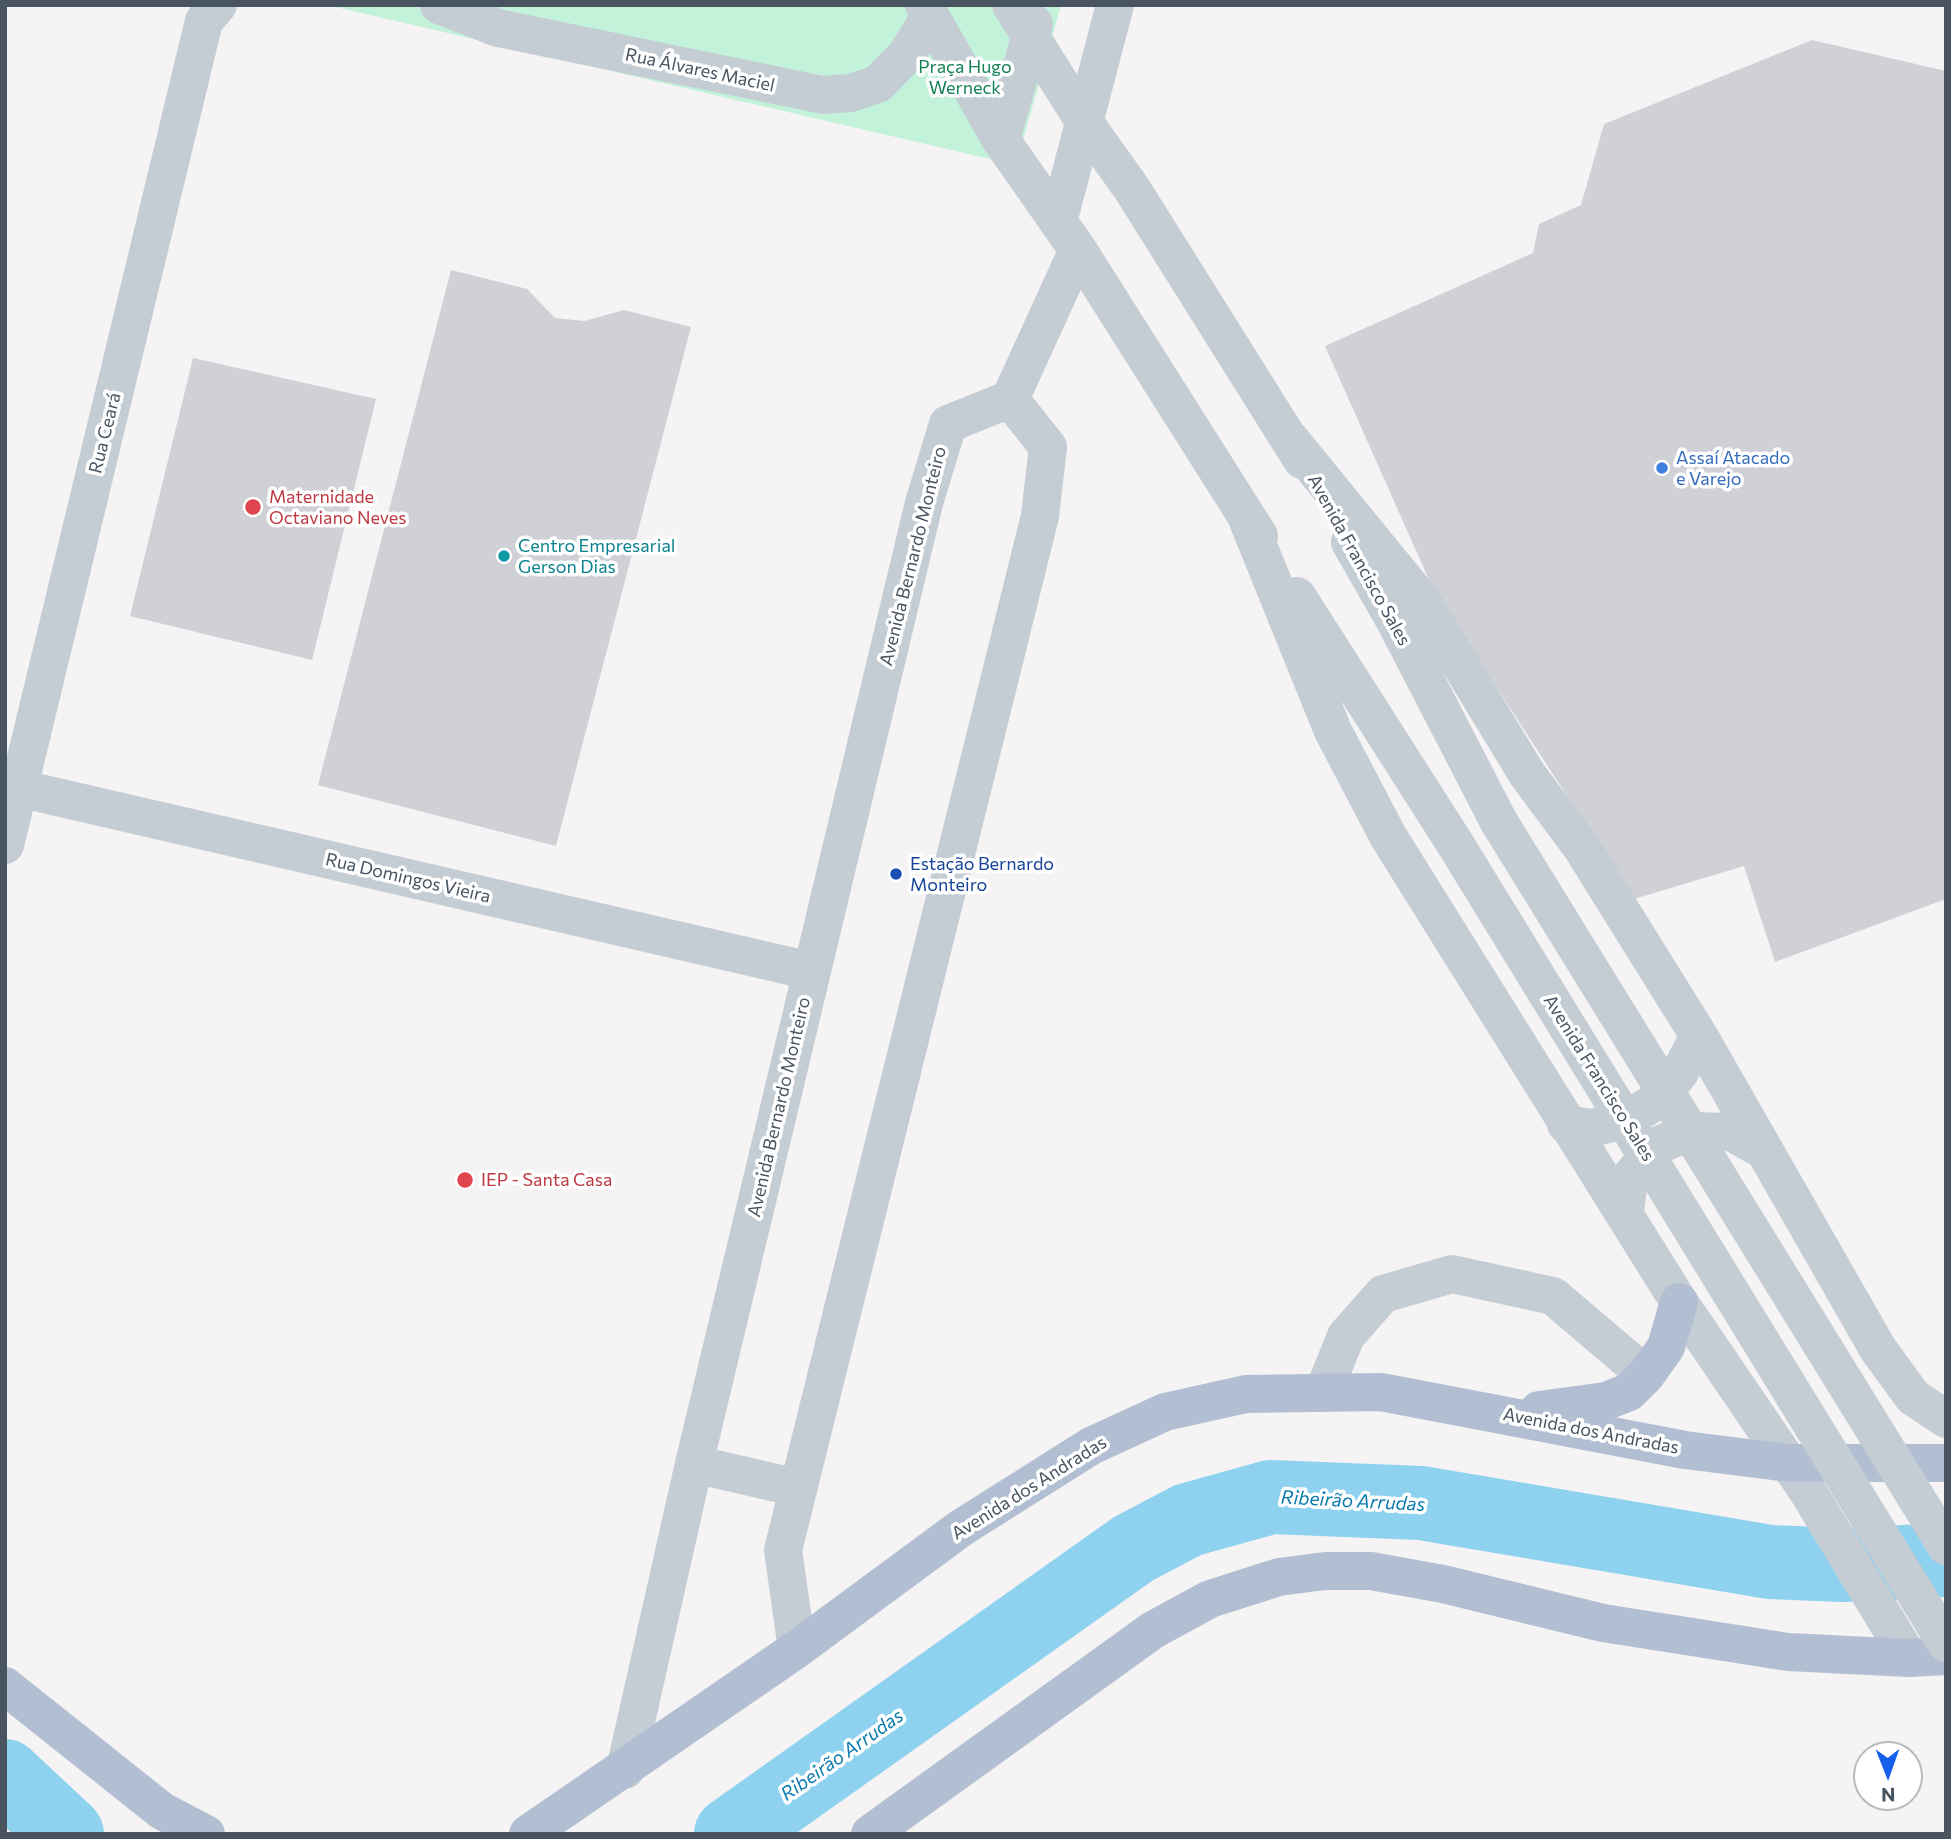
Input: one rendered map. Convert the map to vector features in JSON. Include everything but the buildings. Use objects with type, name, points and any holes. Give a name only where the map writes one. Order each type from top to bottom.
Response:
[{"type":"main road","points":[[1499,1413],[1562,1409],[1606,1401],[1629,1392],[1646,1376],[1666,1347],[1679,1302]]},
{"type":"main road","name":"Avenida dos Andradas","points":[[528,1834],[625,1770],[797,1649],[961,1528],[1091,1446],[1165,1412],[1246,1394],[1381,1392],[1685,1450],[1798,1477],[1943,1470]]},
{"type":"main road","points":[[870,1834],[1153,1630],[1210,1599],[1279,1577],[1325,1571],[1371,1571],[1443,1584],[1603,1623],[1788,1652],[1916,1649]]},
{"type":"main road","points":[[5,1686],[162,1811],[206,1834]]},
{"type":"street","name":"Rua Álvares Maciel","points":[[439,5],[498,28],[823,95],[851,93],[878,84],[907,54],[927,10]]},
{"type":"street","name":"Avenida Francisco Sales","points":[[1011,5],[1035,22],[1085,123],[1132,189],[1289,438],[1394,619],[1499,821],[1946,1546]]},
{"type":"street","points":[[797,1649],[783,1550],[1040,516],[1048,447],[1010,399],[1068,236],[1085,123],[1115,5]]},
{"type":"street","name":"Avenida Francisco Sales","points":[[927,10],[1000,139],[1068,236],[1454,842],[1946,1643]]},
{"type":"street","name":"Rua Ceará","points":[[5,845],[12,786],[205,11]]},
{"type":"street","points":[[1000,139],[1035,22]]},
{"type":"street","name":"Avenida Bernardo Monteiro","points":[[625,1770],[694,1464],[924,503],[948,424],[1010,399]]},
{"type":"street","name":"Avenida Francisco Sales","points":[[1289,438],[1422,601],[1527,774],[1582,848],[1699,1036],[1878,1349],[1913,1397],[1946,1419]]},
{"type":"street","name":"Avenida Francisco Sales","points":[[1246,516],[1333,731],[1388,836],[1679,1302],[1916,1649]]},
{"type":"street","name":"Rua Domingos Vieira","points":[[12,786],[811,971]]},
{"type":"street","points":[[1566,1124],[1591,1128],[1626,1120],[1658,1100],[1680,1072],[1699,1036]]},
{"type":"street","points":[[1625,1212],[1629,1179],[1654,1147],[1690,1131],[1731,1132],[1765,1151]]},
{"type":"street","points":[[1324,1393],[1346,1335],[1383,1294],[1452,1274],[1553,1296],[1646,1376]]},
{"type":"street","points":[[694,1464],[798,1488]]},
{"type":"green space","name":"Praça Hugo Werneck","points":[[327,5],[1061,5],[1016,165]]},
{"type":"waterway","name":"Ribeirão Arrudas","points":[[731,1834],[1133,1549],[1188,1520],[1271,1497],[1421,1503],[1770,1562],[1842,1565],[1946,1560]]},
{"type":"waterway","name":"Ribeirão Arrudas","points":[[5,1776],[67,1834]]},
{"type":"place","name":"Assaí Atacado e Varejo","points":[[1662,468]]},
{"type":"place","name":"Maternidade Octaviano Neves","points":[[253,507]]},
{"type":"place","name":"Centro Empresarial Gerson Dias","points":[[504,556]]},
{"type":"place","name":"Estação Bernardo Monteiro","points":[[896,874]]},
{"type":"place","name":"IEP - Santa Casa","points":[[465,1180]]}]
